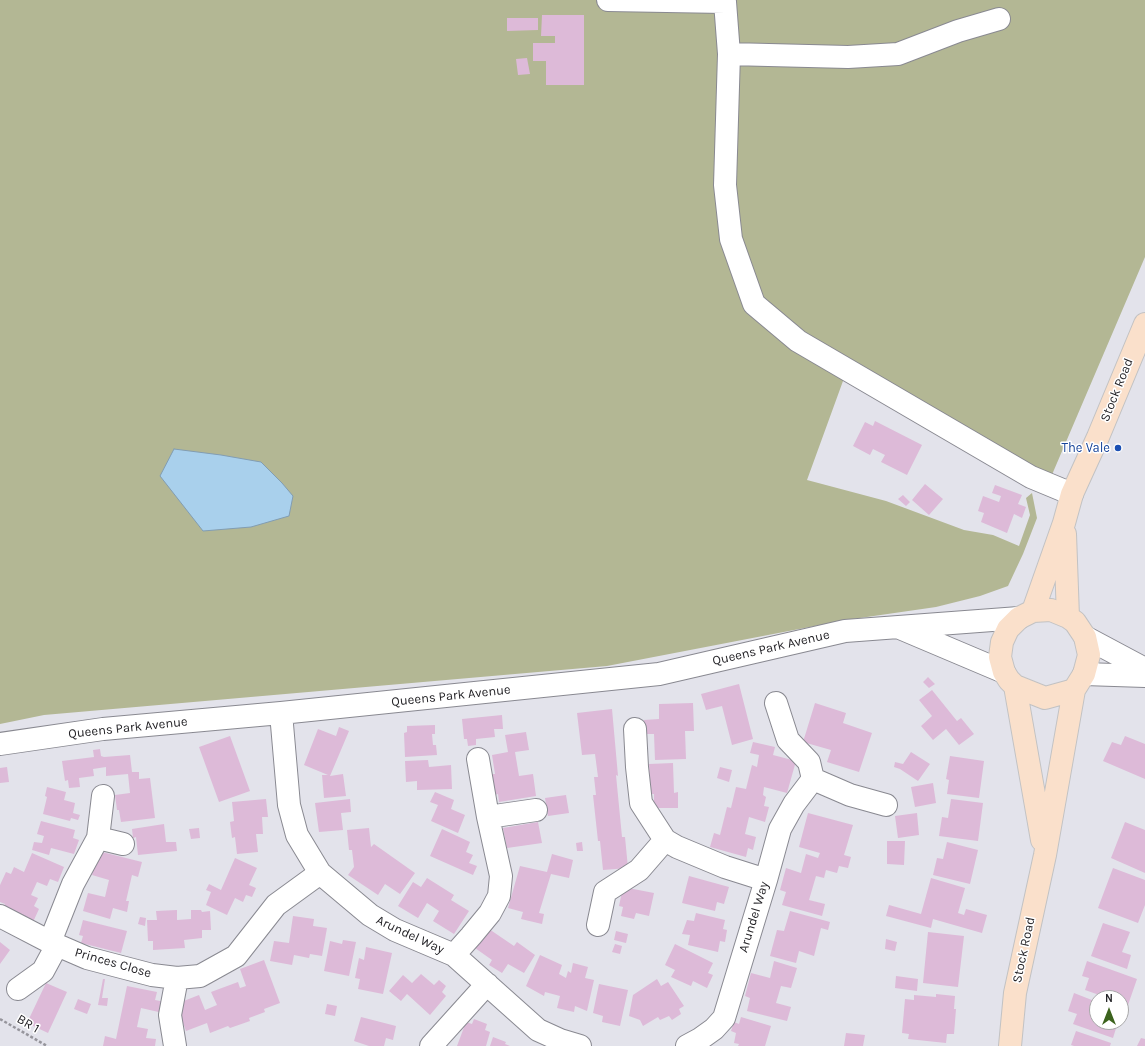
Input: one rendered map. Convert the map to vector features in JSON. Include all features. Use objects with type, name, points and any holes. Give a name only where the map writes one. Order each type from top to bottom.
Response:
[{"type":"main road","name":"Stock Road","points":[[1026,615],[1064,522],[1072,494],[1098,437],[1145,324]]},
{"type":"main road","name":"Stock Road","points":[[1064,522],[1068,617]]},
{"type":"main road","name":"Stock Road","points":[[1010,1046],[1015,993],[1045,855],[1079,682],[1089,655],[1085,637],[1075,622],[1068,617],[1051,610],[1026,615],[1008,629],[1002,642],[1000,657],[1009,679],[1045,855]]},
{"type":"main road","points":[[1009,679],[1045,698],[1079,682]]},
{"type":"street","points":[[608,0],[725,2],[729,54],[724,185],[731,239],[754,304],[798,341],[1031,477],[1072,494]]},
{"type":"street","points":[[729,54],[848,57],[898,54],[958,31],[998,20]]},
{"type":"street","name":"Queens Park Avenue","points":[[0,744],[103,729],[281,713],[659,674],[845,630],[898,627],[1026,615]]},
{"type":"street","name":"Queens Park Avenue","points":[[898,627],[1009,679]]},
{"type":"street","points":[[1085,637],[1145,669]]},
{"type":"street","points":[[1079,682],[1145,676]]},
{"type":"street","points":[[776,703],[788,740],[809,762],[813,779],[850,795],[886,805]]},
{"type":"street","name":"Arundel Way","points":[[281,713],[289,805],[297,835],[320,873],[370,915],[395,930],[454,955],[538,1030],[560,1040],[580,1046]]},
{"type":"street","points":[[635,728],[641,804],[665,840],[724,867],[766,880]]},
{"type":"street","points":[[454,955],[490,913],[499,896],[502,876],[488,817],[478,758]]},
{"type":"street","name":"Arundel Way","points":[[687,1046],[700,1040],[714,1029],[724,1018],[780,829],[794,804],[813,779]]},
{"type":"street","points":[[18,989],[43,971],[72,884],[98,838],[103,796]]},
{"type":"street","points":[[488,817],[536,810]]},
{"type":"street","points":[[98,838],[123,844]]},
{"type":"street","points":[[598,924],[605,892],[639,870],[665,840]]},
{"type":"street","name":"Princes Close","points":[[0,916],[53,944],[87,958],[152,974],[177,978],[200,976],[236,956],[276,905],[320,873]]},
{"type":"street","points":[[175,1046],[170,1015],[177,978]]},
{"type":"street","points":[[432,1046],[487,984]]},
{"type":"path","name":"BR 1","points":[[0,1019],[47,1046]]},
{"type":"green space","points":[[0,0],[1145,0],[1145,257],[1048,484],[847,370],[807,480],[886,501],[964,530],[993,535],[1019,546],[1030,515],[1026,498],[1032,493],[1037,518],[1023,554],[1008,586],[980,596],[936,607],[846,620],[607,666],[44,715],[0,724]]},
{"type":"water","points":[[174,449],[261,462],[293,496],[289,516],[251,527],[203,531],[160,476]]},
{"type":"building","points":[[542,15],[584,15],[584,85],[546,85],[546,61],[533,61],[533,43],[555,43],[555,36],[541,36]]},
{"type":"building","points":[[507,18],[538,18],[538,30],[507,31]]},
{"type":"building","points":[[527,58],[530,74],[518,75],[516,59]]},
{"type":"building","points":[[875,421],[922,445],[907,475],[881,462],[885,455],[873,449],[870,455],[853,446],[865,422],[873,426]]},
{"type":"building","points":[[925,484],[943,499],[929,515],[912,500]]},
{"type":"building","points":[[995,485],[1022,495],[1018,504],[1026,507],[1022,518],[1014,514],[1007,533],[981,522],[984,513],[978,511],[983,496],[999,502],[1001,496],[992,493]]},
{"type":"building","points":[[903,495],[910,502],[906,506],[898,499]]},
{"type":"building","points":[[928,677],[935,684],[929,688],[923,682]]},
{"type":"building","points":[[739,684],[753,739],[732,745],[722,706],[706,710],[701,694]]},
{"type":"building","points":[[932,690],[957,721],[961,718],[974,734],[959,745],[946,729],[933,740],[921,726],[932,716],[919,700]]},
{"type":"building","points":[[693,703],[694,731],[685,731],[686,759],[655,760],[654,734],[645,734],[644,720],[659,719],[659,704]]},
{"type":"building","points":[[815,703],[846,713],[843,723],[872,733],[859,772],[827,762],[831,750],[803,742]]},
{"type":"building","points":[[612,709],[622,837],[625,837],[628,868],[603,870],[593,795],[596,795],[594,777],[598,777],[595,754],[582,755],[577,713]]},
{"type":"building","points":[[502,715],[503,729],[494,729],[495,737],[476,739],[476,745],[468,746],[467,739],[464,739],[462,719]]},
{"type":"building","points":[[435,725],[435,734],[432,734],[433,745],[436,745],[437,755],[405,757],[404,733],[407,732],[407,726]]},
{"type":"building","points":[[339,727],[349,731],[330,776],[343,774],[346,796],[324,798],[322,775],[328,775],[304,765],[318,729],[336,736]]},
{"type":"building","points":[[526,732],[529,750],[515,752],[519,776],[533,774],[536,796],[499,802],[498,794],[495,795],[492,774],[495,774],[492,755],[508,752],[505,735]]},
{"type":"building","points":[[230,736],[250,791],[219,802],[199,747]]},
{"type":"building","points":[[1125,736],[1145,744],[1145,779],[1103,761],[1112,742],[1121,745]]},
{"type":"building","points":[[753,742],[775,747],[773,755],[796,761],[787,793],[764,787],[763,795],[766,797],[764,806],[769,807],[765,822],[749,817],[745,834],[756,837],[753,850],[748,848],[746,857],[710,847],[714,833],[720,835],[727,807],[731,808],[736,787],[746,789],[752,765],[757,767],[759,755],[750,753]]},
{"type":"building","points":[[100,749],[101,756],[104,757],[130,755],[132,772],[139,772],[139,779],[150,778],[155,818],[121,822],[119,810],[117,810],[115,795],[130,793],[128,774],[106,776],[106,767],[93,769],[94,776],[79,778],[80,787],[69,788],[68,780],[65,781],[62,761],[94,757],[93,750]]},
{"type":"building","points":[[911,752],[930,764],[918,781],[900,769],[894,767],[895,762],[903,764]]},
{"type":"building","points":[[950,756],[984,761],[979,798],[947,794],[949,780],[946,779]]},
{"type":"building","points":[[428,760],[429,767],[451,765],[452,789],[417,790],[417,781],[406,782],[405,761]]},
{"type":"building","points":[[673,763],[674,793],[678,792],[678,808],[654,808],[654,794],[650,794],[649,764]]},
{"type":"building","points":[[7,767],[9,782],[0,783],[0,768]]},
{"type":"building","points":[[720,767],[732,770],[729,782],[717,778]]},
{"type":"building","points":[[933,783],[936,803],[915,807],[911,787]]},
{"type":"building","points":[[47,787],[66,792],[64,800],[75,803],[73,813],[80,815],[78,820],[71,818],[70,821],[43,814],[47,797],[45,796]]},
{"type":"building","points":[[435,792],[454,800],[451,809],[465,815],[458,833],[431,821],[438,805],[430,802]]},
{"type":"building","points":[[566,795],[569,813],[548,816],[545,798]]},
{"type":"building","points":[[266,799],[268,817],[262,817],[263,834],[256,834],[258,852],[237,854],[235,837],[232,838],[230,822],[234,821],[232,802]]},
{"type":"building","points":[[350,799],[351,812],[341,813],[343,830],[319,832],[315,803]]},
{"type":"building","points":[[951,799],[983,803],[978,841],[939,836],[942,817],[948,818]]},
{"type":"building","points":[[808,813],[853,825],[844,855],[851,857],[848,868],[839,866],[837,873],[826,870],[824,878],[816,876],[809,900],[825,904],[822,916],[782,905],[786,892],[780,890],[786,868],[801,873],[806,854],[818,858],[820,853],[799,847]]},
{"type":"building","points":[[917,813],[919,835],[898,838],[895,816]]},
{"type":"building","points":[[41,821],[75,830],[73,838],[79,840],[74,854],[51,848],[49,855],[32,850],[34,842],[42,843],[44,836],[37,834]]},
{"type":"building","points":[[538,822],[542,843],[507,848],[503,828]]},
{"type":"building","points":[[1125,822],[1145,830],[1145,873],[1111,858]]},
{"type":"building","points":[[164,824],[166,842],[176,842],[177,851],[138,855],[136,837],[133,838],[132,829]]},
{"type":"building","points":[[199,828],[200,838],[191,839],[189,829]]},
{"type":"building","points":[[369,828],[371,847],[374,844],[415,873],[400,894],[385,884],[378,895],[348,875],[354,867],[352,850],[349,850],[347,830]]},
{"type":"building","points":[[442,829],[470,842],[466,852],[473,855],[469,863],[477,866],[473,875],[430,856]]},
{"type":"building","points":[[887,841],[905,841],[904,865],[887,864]]},
{"type":"building","points":[[582,842],[583,851],[577,851],[576,843]]},
{"type":"building","points":[[947,842],[978,850],[970,884],[933,875],[937,858],[943,859]]},
{"type":"building","points":[[98,851],[142,862],[138,877],[132,875],[126,901],[129,901],[127,912],[113,908],[110,919],[83,911],[88,893],[105,897],[109,880],[92,875]]},
{"type":"building","points":[[32,853],[64,867],[58,882],[50,879],[47,886],[37,882],[31,895],[38,898],[34,906],[39,909],[33,922],[3,909],[5,904],[0,902],[0,885],[6,872],[11,874],[14,867],[24,872]]},
{"type":"building","points":[[552,854],[573,860],[569,878],[551,874],[539,913],[544,914],[542,924],[521,919],[523,912],[508,908],[520,866],[547,872]]},
{"type":"building","points":[[235,858],[257,868],[249,885],[256,888],[252,897],[246,895],[243,902],[235,898],[227,915],[206,905],[211,892],[206,890],[209,884],[221,890]]},
{"type":"building","points":[[1113,868],[1145,880],[1145,905],[1138,923],[1098,908]]},
{"type":"building","points":[[689,876],[729,887],[724,904],[717,902],[715,911],[682,903]]},
{"type":"building","points":[[427,878],[454,895],[451,900],[469,911],[454,934],[433,921],[439,911],[427,903],[418,918],[398,906],[413,882],[421,887]]},
{"type":"building","points":[[931,878],[965,888],[958,913],[964,915],[966,909],[987,915],[982,933],[933,919],[931,928],[886,916],[889,905],[921,914]]},
{"type":"building","points":[[623,887],[654,893],[649,916],[636,913],[634,919],[621,916],[623,907],[619,906]]},
{"type":"building","points":[[177,910],[177,920],[191,919],[191,910],[201,910],[202,912],[210,911],[211,930],[202,930],[202,938],[184,940],[185,948],[153,950],[153,941],[148,941],[147,920],[157,920],[156,911]]},
{"type":"building","points":[[790,911],[830,922],[828,930],[821,928],[814,956],[799,951],[796,963],[770,956],[777,930],[784,931]]},
{"type":"building","points":[[696,913],[725,920],[723,929],[727,930],[725,942],[720,941],[718,952],[688,945],[690,935],[682,934],[687,920],[694,921]]},
{"type":"building","points":[[293,916],[314,919],[313,926],[327,928],[322,956],[310,954],[309,958],[294,955],[292,965],[270,961],[274,941],[289,943]]},
{"type":"building","points":[[140,917],[146,918],[145,926],[138,924]]},
{"type":"building","points":[[83,920],[127,931],[121,953],[81,943],[83,936],[79,935]]},
{"type":"building","points":[[1103,923],[1130,932],[1122,952],[1131,955],[1127,969],[1091,956]]},
{"type":"building","points":[[489,929],[514,946],[517,942],[535,955],[524,973],[508,964],[502,973],[489,965],[492,960],[475,948]]},
{"type":"building","points":[[616,931],[628,934],[626,943],[614,940]]},
{"type":"building","points":[[928,932],[964,936],[958,987],[923,983]]},
{"type":"building","points":[[886,939],[897,942],[895,951],[885,949]]},
{"type":"building","points":[[343,940],[356,942],[349,976],[324,971],[330,941],[342,944]]},
{"type":"building","points":[[0,942],[10,950],[0,964]]},
{"type":"building","points":[[615,944],[622,946],[620,954],[612,952]]},
{"type":"building","points":[[675,944],[713,963],[708,973],[713,975],[707,988],[693,981],[691,986],[671,977],[675,970],[665,965]]},
{"type":"building","points":[[366,947],[392,953],[383,994],[358,989],[360,979],[355,978],[359,958],[364,960]]},
{"type":"building","points":[[540,955],[562,965],[559,974],[566,978],[568,971],[571,973],[573,963],[588,967],[585,978],[594,980],[587,1011],[575,1006],[574,1012],[557,1008],[560,996],[545,992],[544,996],[526,986]]},
{"type":"building","points":[[264,960],[280,1003],[264,1009],[265,1012],[249,1018],[250,1021],[230,1028],[228,1026],[210,1033],[207,1023],[186,1031],[176,1004],[199,995],[205,1010],[217,1005],[211,992],[238,982],[240,988],[246,986],[240,969]]},
{"type":"building","points":[[774,961],[797,968],[791,988],[781,986],[776,1003],[791,1007],[787,1021],[747,1011],[750,998],[745,996],[751,973],[770,978]]},
{"type":"building","points":[[1087,961],[1137,979],[1129,1002],[1129,990],[1089,990],[1089,991],[1085,990],[1089,978],[1082,976]]},
{"type":"building","points":[[421,974],[434,985],[439,980],[446,986],[442,992],[446,996],[430,1015],[407,994],[401,1001],[389,991],[403,975],[412,983]]},
{"type":"building","points":[[896,976],[918,979],[917,991],[895,988]]},
{"type":"building","points":[[103,979],[105,979],[102,998],[108,998],[107,1006],[98,1005]]},
{"type":"building","points":[[657,979],[661,986],[668,982],[684,1006],[679,1009],[681,1014],[672,1020],[669,1016],[660,1020],[658,1017],[643,1026],[640,1020],[629,1016],[633,995]]},
{"type":"building","points":[[46,983],[67,992],[48,1033],[27,1023]]},
{"type":"building","points":[[599,984],[628,990],[620,1026],[602,1022],[603,1016],[593,1013]]},
{"type":"building","points":[[127,986],[157,992],[155,1000],[165,1002],[163,1013],[141,1008],[137,1027],[148,1029],[146,1038],[156,1039],[155,1046],[103,1046],[105,1036],[116,1039]]},
{"type":"building","points":[[1074,993],[1089,999],[1089,1030],[1073,1024],[1077,1014],[1068,1011]]},
{"type":"building","points":[[936,994],[955,996],[954,1009],[956,1009],[954,1034],[947,1034],[946,1043],[908,1039],[909,1034],[902,1033],[905,999],[914,1000],[914,995],[936,997]]},
{"type":"building","points":[[78,999],[91,1004],[87,1014],[74,1009]]},
{"type":"building","points":[[327,1004],[337,1006],[335,1016],[325,1014]]},
{"type":"building","points":[[361,1017],[396,1026],[393,1040],[386,1038],[384,1046],[369,1046],[354,1041]]},
{"type":"building","points":[[741,1017],[771,1026],[765,1046],[738,1046],[739,1044],[734,1043],[736,1033],[731,1031],[734,1022],[739,1024]]},
{"type":"building","points":[[474,1019],[487,1024],[485,1030],[490,1032],[486,1046],[457,1046],[466,1022],[472,1024]]},
{"type":"building","points":[[1090,1030],[1116,1030],[1113,1038]]},
{"type":"building","points":[[1076,1031],[1111,1043],[1110,1046],[1071,1045]]},
{"type":"building","points":[[846,1033],[865,1035],[863,1046],[844,1046]]},
{"type":"building","points":[[493,1037],[506,1042],[505,1044],[510,1046],[490,1046]]},
{"type":"building","points":[[1141,1038],[1145,1039],[1145,1046],[1137,1046]]},
{"type":"place","name":"The Vale","points":[[1118,448]]}]
